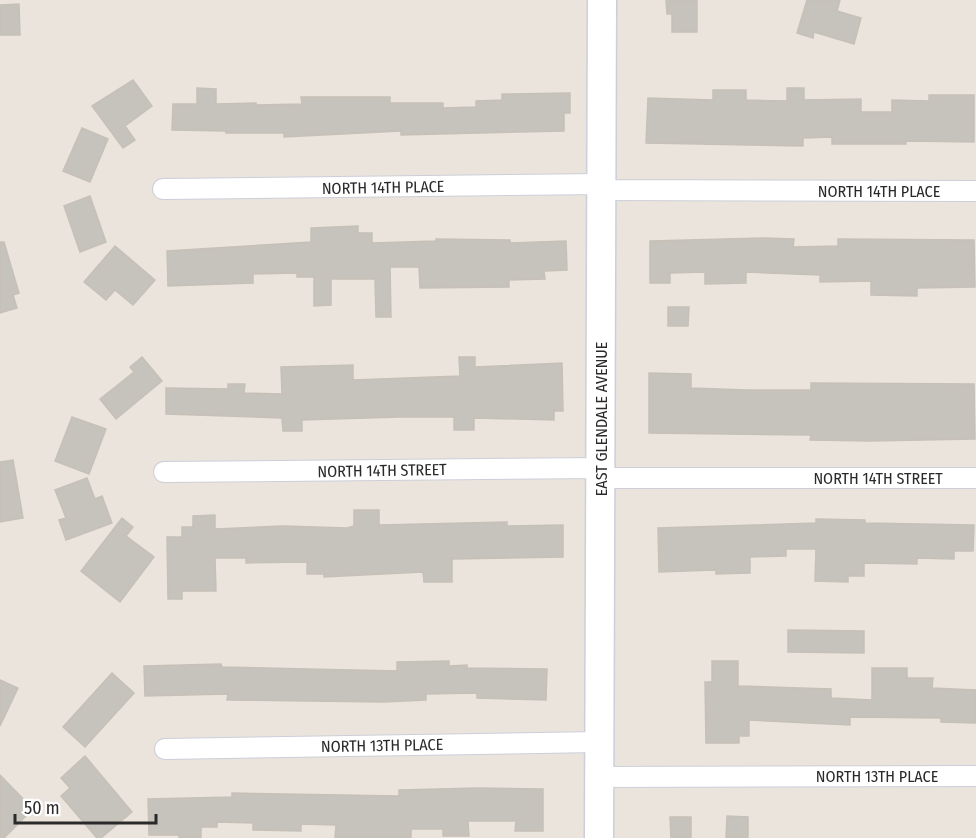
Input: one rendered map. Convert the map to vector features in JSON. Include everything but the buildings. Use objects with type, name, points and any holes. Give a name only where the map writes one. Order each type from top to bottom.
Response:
[{"type":"main road","name":"EAST GLENDALE AVENUE","points":[[599,838],[602,0]]},
{"type":"street","name":"NORTH 14TH PLACE","points":[[163,189],[602,187],[976,191]]},
{"type":"street","name":"NORTH 14TH STREET","points":[[164,472],[601,473],[976,478]]},
{"type":"street","name":"NORTH 13TH PLACE","points":[[165,749],[599,742]]},
{"type":"street","name":"NORTH 13TH PLACE","points":[[599,777],[976,776]]}]
